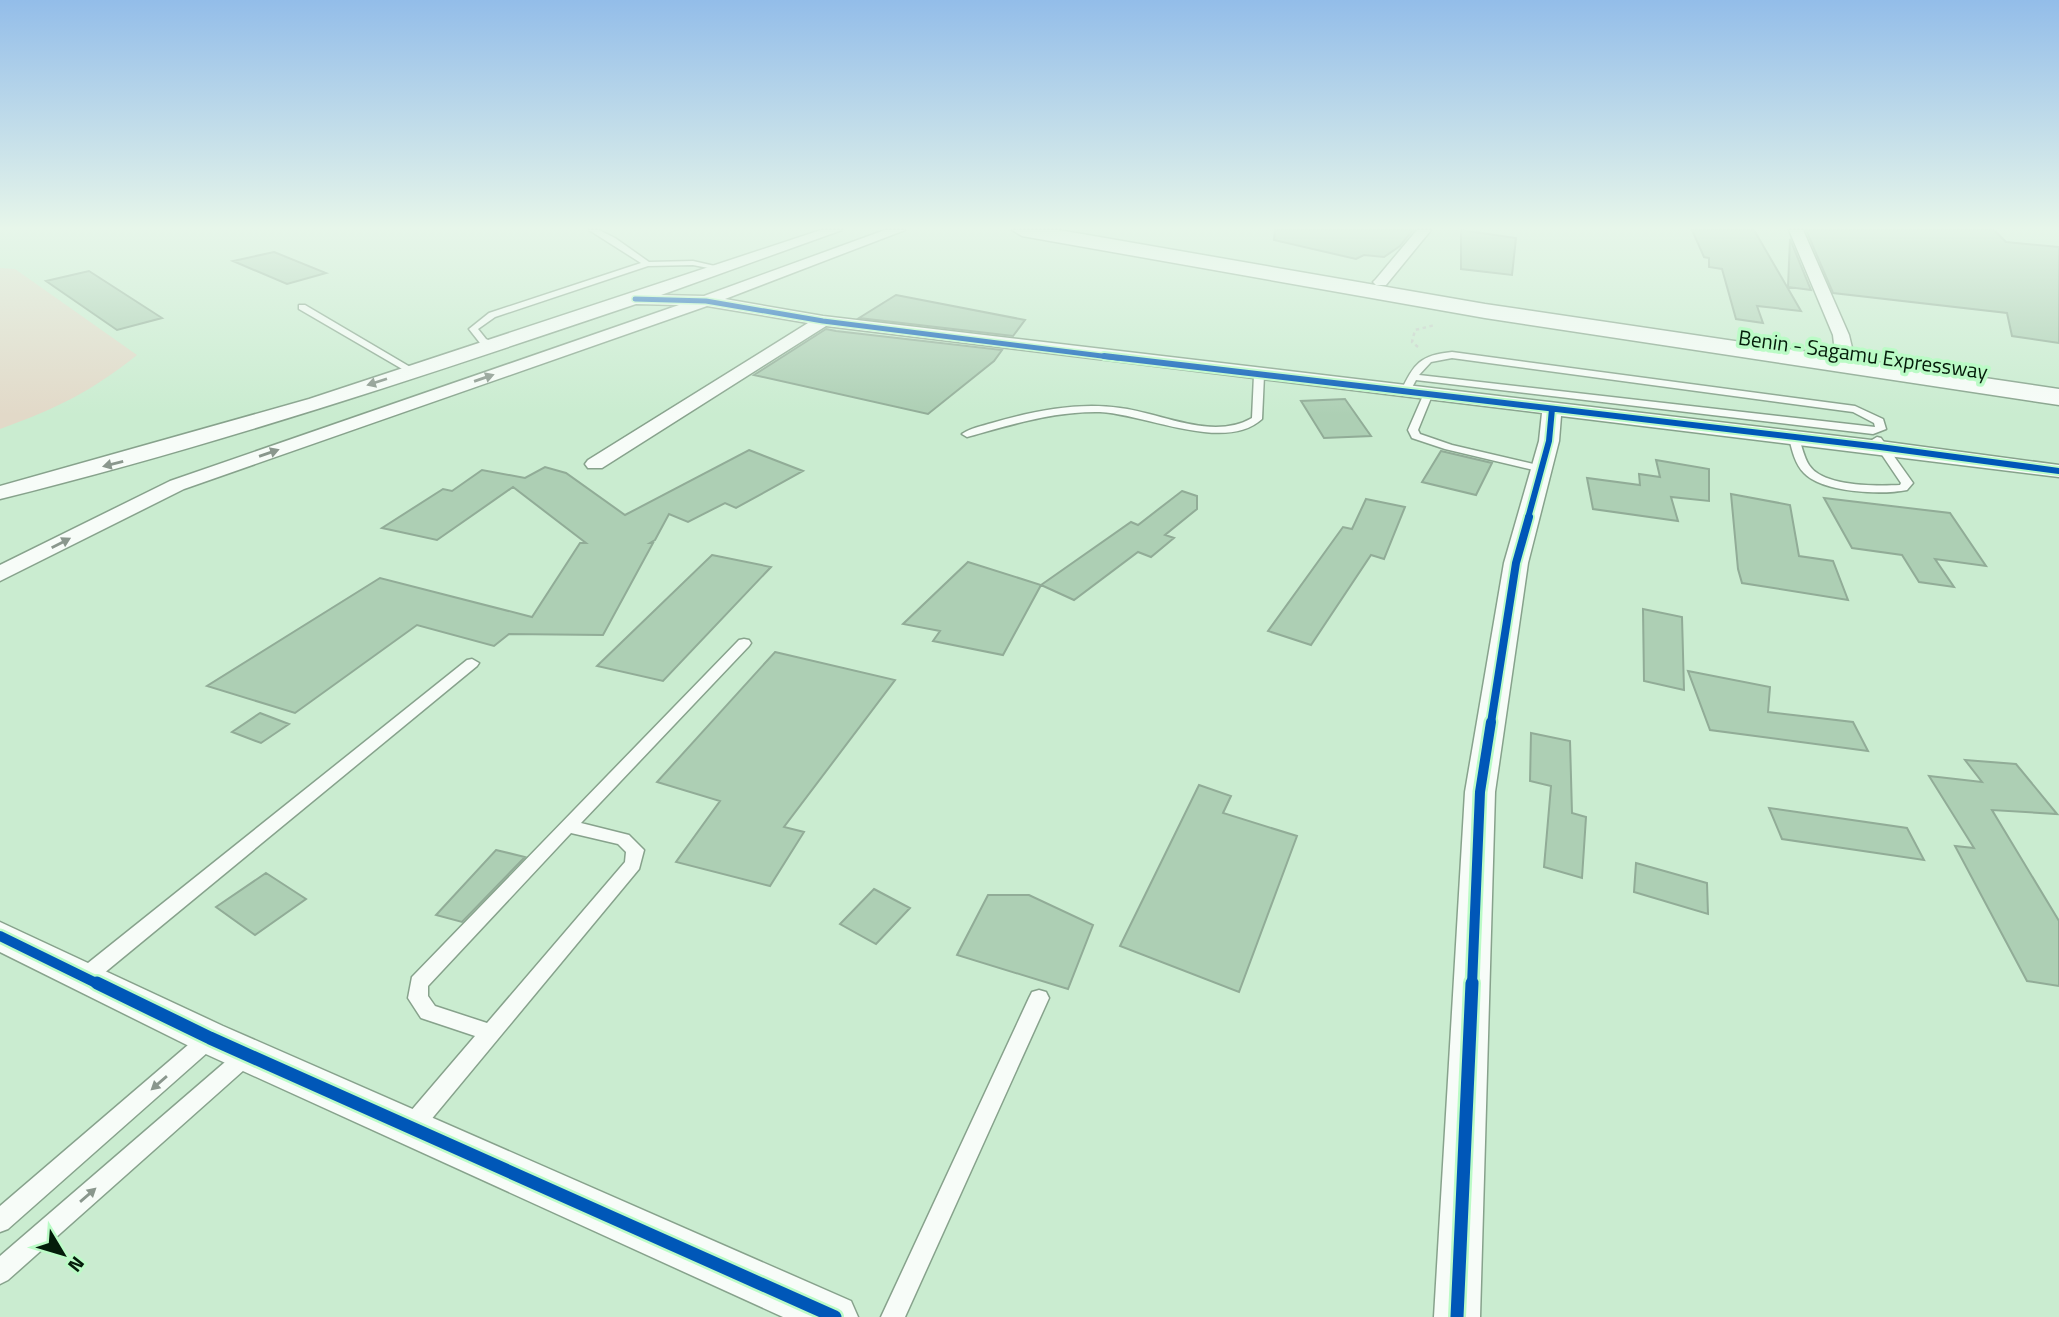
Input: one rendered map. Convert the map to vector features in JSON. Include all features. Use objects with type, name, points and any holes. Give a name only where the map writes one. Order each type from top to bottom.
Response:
[{"type":"highway","points":[[1373,291],[1485,311],[1963,376],[2059,397]]},
{"type":"highway","name":"Benin - Sagamu Expressway","points":[[1438,291],[1592,317],[1844,352],[1963,376],[2059,382]]},
{"type":"street","points":[[687,300],[692,291]]},
{"type":"street","points":[[0,574],[177,485],[687,300],[730,291]]},
{"type":"street","points":[[733,291],[756,308]]},
{"type":"street","points":[[1823,291],[1841,335],[1844,352]]},
{"type":"street","points":[[0,493],[142,457],[635,299],[687,300],[756,308],[823,321],[1259,375],[1409,384],[1428,393],[1794,438],[1876,439],[2059,471]]},
{"type":"street","points":[[687,300],[726,314],[794,316]]},
{"type":"street","points":[[595,464],[823,321]]},
{"type":"street","points":[[1457,1317],[1480,792],[1516,563],[1549,441],[1552,409]]},
{"type":"street","points":[[142,457],[177,485]]},
{"type":"street","points":[[0,936],[210,1038],[835,1317]]},
{"type":"lane","points":[[494,345],[483,341],[472,330],[492,315],[564,291]]},
{"type":"lane","points":[[302,307],[412,371]]},
{"type":"lane","points":[[1794,438],[1807,470],[1831,484],[1888,489],[1903,488],[1907,483],[1876,439],[1409,384],[1421,362],[1430,356],[1452,355],[1855,409],[1879,421],[1881,429],[1876,439]]},
{"type":"lane","points":[[967,434],[1025,416],[1067,410],[1122,411],[1204,428],[1237,430],[1248,427],[1257,419],[1259,375]]},
{"type":"lane","points":[[1428,393],[1413,430],[1416,436],[1449,447],[1542,469]]},
{"type":"lane","points":[[492,1033],[428,1012],[418,998],[419,983],[744,643]]},
{"type":"lane","points":[[85,977],[472,663]]},
{"type":"lane","points":[[412,1126],[633,864],[635,850],[623,839],[568,826]]},
{"type":"lane","points":[[893,1317],[1039,998]]},
{"type":"lane","points":[[0,1222],[210,1038]]},
{"type":"lane","points":[[0,1272],[248,1054]]},
{"type":"path","points":[[1430,356],[1412,342],[1415,330],[1485,311]]},
{"type":"shaded area","points":[[0,291],[47,291],[137,355],[72,398],[0,429]]},
{"type":"building","points":[[61,291],[121,291],[162,318],[117,330]]},
{"type":"building","points":[[1728,291],[1790,291],[1801,311],[1757,306],[1763,323],[1736,319]]},
{"type":"building","points":[[2059,291],[2059,343],[2012,336],[2007,313],[1833,293]]},
{"type":"building","points":[[896,295],[1025,320],[1013,336],[859,318]]},
{"type":"building","points":[[826,329],[1002,350],[994,361],[928,414],[754,375]]},
{"type":"building","points":[[1345,399],[1371,436],[1324,438],[1301,401]]},
{"type":"building","points":[[749,450],[803,471],[736,508],[725,503],[688,522],[669,514],[655,540],[650,543],[653,543],[603,635],[509,634],[494,646],[417,625],[295,713],[207,686],[380,578],[532,617],[580,543],[586,543],[513,487],[437,540],[382,528],[443,489],[452,491],[482,470],[525,478],[545,467],[566,473],[625,515]]},
{"type":"building","points":[[1441,451],[1492,463],[1476,495],[1422,482]]},
{"type":"building","points":[[1656,460],[1709,469],[1709,501],[1671,497],[1678,521],[1593,509],[1587,478],[1640,485],[1639,474],[1660,477]]},
{"type":"building","points":[[1182,491],[1197,496],[1197,509],[1165,535],[1174,538],[1151,557],[1138,552],[1074,600],[1041,585],[1131,522],[1138,525]]},
{"type":"building","points":[[1731,494],[1790,505],[1799,556],[1833,561],[1848,600],[1742,583],[1738,569]]},
{"type":"building","points":[[1824,498],[1950,513],[1986,566],[1935,559],[1954,587],[1919,582],[1902,555],[1852,548]]},
{"type":"building","points":[[1366,499],[1405,507],[1384,559],[1371,555],[1311,645],[1268,631],[1343,527],[1352,529]]},
{"type":"building","points":[[712,555],[771,567],[663,681],[597,666]]},
{"type":"building","points":[[968,562],[1041,585],[1003,655],[933,641],[940,631],[903,624]]},
{"type":"building","points":[[1643,609],[1682,617],[1684,690],[1644,681]]},
{"type":"building","points":[[775,652],[895,680],[784,827],[804,832],[770,886],[676,862],[720,801],[657,782]]},
{"type":"building","points":[[1688,671],[1770,687],[1768,712],[1853,722],[1868,751],[1710,730]]},
{"type":"building","points":[[260,713],[289,724],[261,743],[232,732]]},
{"type":"building","points":[[1531,733],[1570,741],[1572,813],[1586,817],[1582,878],[1544,867],[1551,786],[1530,781]]},
{"type":"building","points":[[1965,760],[2016,764],[2057,814],[1992,810],[2059,921],[2059,986],[2027,981],[1955,846],[1974,848],[1929,776],[1982,782]]},
{"type":"building","points":[[1199,785],[1231,796],[1223,813],[1297,836],[1239,992],[1120,946]]},
{"type":"building","points":[[1769,808],[1907,828],[1924,860],[1782,839]]},
{"type":"building","points":[[496,850],[525,857],[462,922],[436,915]]},
{"type":"building","points":[[1636,863],[1707,883],[1708,914],[1634,892]]},
{"type":"building","points":[[266,873],[306,899],[255,935],[216,907]]},
{"type":"building","points":[[874,889],[910,908],[876,944],[840,924]]},
{"type":"building","points":[[988,895],[1029,895],[1093,925],[1068,989],[957,955]]},
{"type":"cycle path","points":[[635,299],[706,301],[823,321],[1880,447],[2059,471]]},
{"type":"cycle path","points":[[1457,1317],[1480,792],[1516,563],[1549,441],[1552,409]]},
{"type":"cycle path","points":[[0,936],[210,1038],[835,1317]]}]
